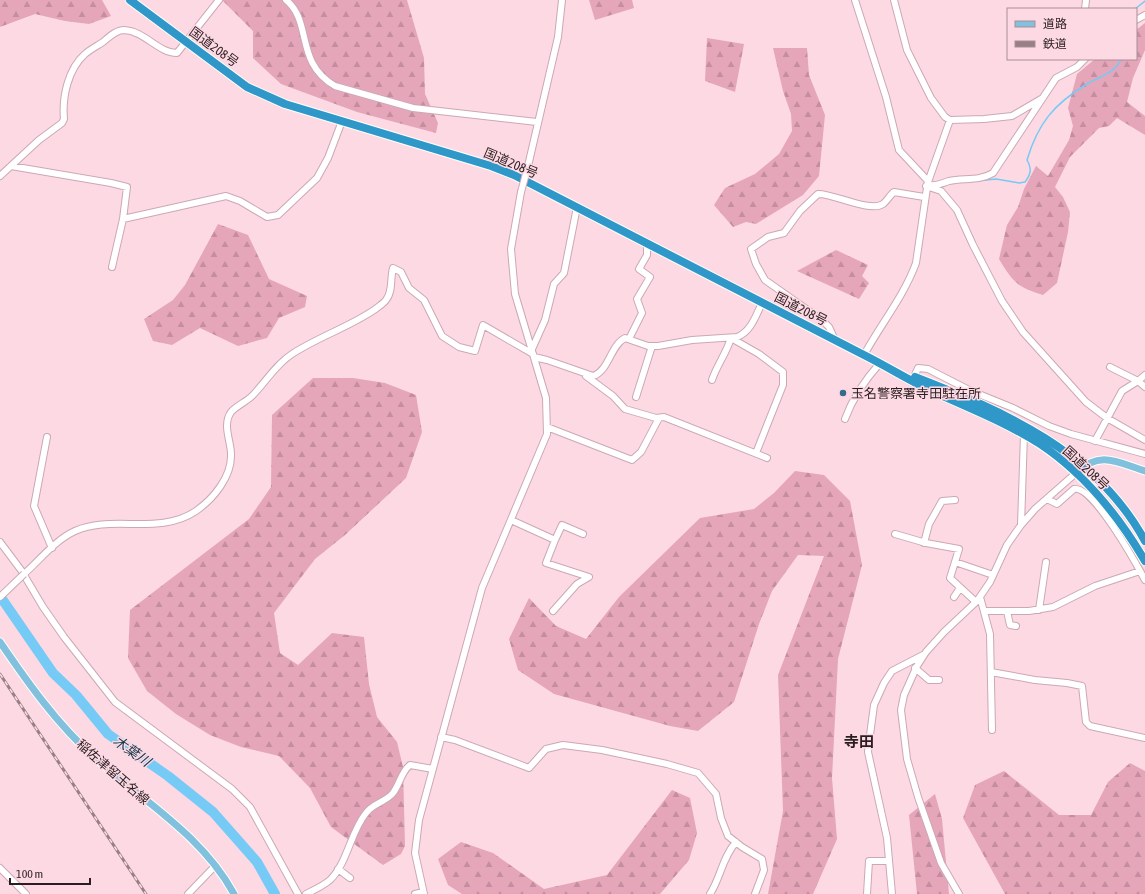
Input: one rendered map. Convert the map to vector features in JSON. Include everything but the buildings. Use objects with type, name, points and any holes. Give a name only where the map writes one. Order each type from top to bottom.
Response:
[{"type":"highway","name":"国道208号","points":[[130,0],[247,87],[266,96],[342,121],[491,166],[514,175],[880,363],[912,381],[1024,434],[1057,457],[1089,484],[1109,506],[1127,530],[1145,561]]},
{"type":"highway","name":"国道208号","points":[[880,363],[1010,416],[1045,438],[1082,466],[1106,487],[1136,524],[1145,541]]},
{"type":"main road","points":[[1076,473],[1082,466],[1103,458],[1145,472]]},
{"type":"main road","name":"稲佐津留玉名線","points":[[0,642],[23,675],[72,736],[94,757],[181,829],[215,866],[234,894]]},
{"type":"street","points":[[0,176],[39,140],[62,123],[64,119],[65,91],[77,65],[84,55],[112,34],[124,30],[133,32],[173,53],[177,53],[219,0]]},
{"type":"street","points":[[286,0],[295,7],[310,61],[324,79],[335,86],[413,108],[537,122]]},
{"type":"street","points":[[415,894],[424,893],[415,853],[419,820],[482,588],[547,434],[546,398],[515,294],[511,249],[521,192],[558,36],[562,0]]},
{"type":"street","points":[[855,0],[886,97],[899,150],[927,184],[941,191],[957,210],[1002,301],[1023,332],[1086,402],[1107,418],[1145,440]]},
{"type":"street","points":[[895,1],[907,50],[932,98],[945,117],[950,120],[1012,116],[1041,99]]},
{"type":"street","points":[[927,184],[938,186],[950,181],[984,178],[994,173],[1056,78],[1078,67],[1084,60]]},
{"type":"street","points":[[864,355],[891,313],[912,274],[916,263],[927,184],[950,120]]},
{"type":"street","points":[[123,219],[226,196],[267,217],[278,216],[317,178],[328,158],[342,121]]},
{"type":"street","points":[[11,166],[111,183],[127,188],[123,219],[112,267]]},
{"type":"street","points":[[835,340],[829,327],[822,320],[765,280],[756,264],[752,249],[768,238],[784,233],[800,211],[818,194],[848,202],[877,206],[884,204],[894,192],[924,197]]},
{"type":"street","points":[[533,354],[545,320],[554,284],[564,273],[577,207]]},
{"type":"street","points":[[629,340],[642,313],[637,299],[650,277],[639,269],[647,255],[647,243]]},
{"type":"street","points":[[0,597],[64,537],[84,528],[102,524],[134,525],[172,521],[194,512],[206,503],[222,484],[231,459],[228,423],[231,412],[253,395],[280,364],[291,354],[365,316],[386,301],[390,293],[393,268],[401,272],[409,288],[424,300],[442,336],[450,343],[468,351],[475,351],[483,325],[533,354],[590,376],[596,375],[618,344],[625,338],[652,346],[692,340],[731,338],[745,333],[762,303]]},
{"type":"street","points":[[712,380],[717,367],[727,353],[731,338]]},
{"type":"street","points":[[731,338],[759,354],[783,372],[783,385],[756,453]]},
{"type":"street","points":[[636,397],[652,346]]},
{"type":"street","points":[[845,419],[853,399],[862,383],[880,363]]},
{"type":"street","points":[[1110,367],[1138,380],[1145,388]]},
{"type":"street","points":[[914,377],[918,368],[928,369],[990,400],[1013,408],[1050,426],[1095,441],[1145,454]]},
{"type":"street","points":[[585,374],[613,396],[625,409],[660,418],[664,417],[767,458]]},
{"type":"street","points":[[1095,441],[1122,391],[1145,375]]},
{"type":"street","points":[[1010,416],[1013,408]]},
{"type":"street","points":[[547,427],[632,460],[641,452],[660,418]]},
{"type":"street","points":[[1020,525],[1024,434]]},
{"type":"street","points":[[47,438],[34,506],[52,548]]},
{"type":"street","points":[[959,894],[945,872],[935,849],[907,759],[902,710],[904,695],[915,668],[924,654],[978,599],[993,575],[1007,545],[1020,525],[1028,515],[1076,473]]},
{"type":"street","points":[[1047,499],[1057,504],[1074,489],[1082,491],[1109,520],[1133,557],[1145,580]]},
{"type":"street","points":[[924,543],[929,524],[942,502],[955,500]]},
{"type":"street","points":[[511,520],[556,540]]},
{"type":"street","points":[[553,611],[577,584],[589,578],[546,563],[562,525],[582,534]]},
{"type":"street","points":[[895,534],[924,543],[959,549],[950,578],[960,588],[978,599],[985,611],[990,634],[992,730]]},
{"type":"street","points":[[0,542],[21,570],[43,607],[60,631],[114,702],[243,800],[250,808],[298,894]]},
{"type":"street","points":[[955,562],[993,575]]},
{"type":"street","points":[[1039,610],[1046,562]]},
{"type":"street","points":[[985,611],[1039,610],[1053,607],[1095,586],[1140,571]]},
{"type":"street","points":[[954,597],[960,588]]},
{"type":"street","points":[[1007,611],[1010,625],[1016,626]]},
{"type":"street","points":[[892,894],[887,838],[868,752],[874,705],[892,671],[924,654]]},
{"type":"street","points":[[915,668],[929,680],[939,680]]},
{"type":"street","points":[[991,672],[1035,680],[1082,686],[1086,722],[1090,726],[1145,738]]},
{"type":"street","points":[[441,737],[455,740],[529,768],[546,749],[563,746],[602,750],[667,764],[698,773],[716,794],[721,818],[728,836],[762,859],[764,870],[755,894]]},
{"type":"street","points":[[306,894],[330,880],[338,869],[366,812],[376,804],[388,799],[394,793],[405,769],[410,765],[432,769]]},
{"type":"street","points":[[710,894],[722,872],[722,865],[728,852],[736,842]]},
{"type":"street","points":[[867,894],[870,861],[889,861]]},
{"type":"street","points":[[188,894],[215,866]]},
{"type":"street","points":[[0,868],[26,894]]},
{"type":"street","points":[[338,869],[350,878]]},
{"type":"green space","points":[[0,0],[102,0],[111,16],[89,24],[65,21],[35,14],[0,27]]},
{"type":"green space","points":[[222,0],[407,0],[424,58],[425,94],[438,123],[436,133],[357,112],[281,84],[253,58],[253,31]]},
{"type":"green space","points":[[589,0],[632,0],[634,8],[595,20]]},
{"type":"green space","points":[[1145,23],[1145,50],[1133,78],[1127,102],[1145,116],[1145,135],[1117,118],[1109,126],[1099,128],[1070,157],[1055,187],[1063,197],[1070,212],[1068,232],[1057,283],[1043,295],[1027,289],[1016,283],[999,259],[1007,225],[1018,207],[1024,189],[1036,166],[1048,176],[1069,140],[1073,126],[1068,108],[1077,74],[1094,60],[1137,60],[1137,29]]},
{"type":"green space","points":[[707,38],[744,44],[735,92],[705,81]]},
{"type":"green space","points":[[773,48],[807,48],[809,75],[825,115],[819,176],[803,195],[756,224],[746,222],[733,227],[714,205],[725,188],[755,174],[779,154],[792,131],[791,114],[783,91]]},
{"type":"green space","points":[[218,224],[248,235],[269,279],[307,296],[305,307],[279,318],[267,338],[238,346],[200,328],[172,345],[153,341],[144,319],[173,300],[185,285]]},
{"type":"green space","points":[[836,250],[868,265],[862,276],[869,283],[859,299],[797,271]]},
{"type":"green space","points":[[313,378],[353,378],[385,383],[416,395],[422,432],[406,478],[345,535],[315,559],[274,613],[280,653],[298,665],[332,633],[364,637],[369,684],[377,717],[397,742],[403,767],[405,846],[401,854],[383,865],[331,827],[310,788],[279,756],[241,747],[210,735],[176,714],[147,691],[128,658],[130,610],[249,519],[271,487],[272,415]]},
{"type":"green space","points":[[795,471],[824,475],[850,501],[862,565],[838,659],[832,778],[837,839],[813,894],[768,894],[783,811],[778,675],[824,556],[798,555],[772,591],[759,624],[734,702],[698,731],[670,726],[554,694],[518,670],[509,639],[529,598],[556,626],[586,639],[619,597],[700,518],[754,509],[774,493]]},
{"type":"green space","points":[[1130,763],[1145,771],[1145,894],[1005,894],[963,818],[975,785],[1004,771],[1059,815],[1091,815],[1108,782]]},
{"type":"green space","points":[[672,790],[690,798],[697,833],[689,860],[660,894],[462,894],[448,885],[438,859],[461,842],[493,853],[544,889],[607,875]]},
{"type":"green space","points":[[935,794],[942,819],[949,894],[917,894],[909,815]]},
{"type":"waterway","points":[[1136,8],[1145,1]]},
{"type":"waterway","points":[[966,182],[996,179],[1019,183],[1025,182],[1030,171],[1030,166],[1027,160],[1031,147],[1042,125],[1056,107],[1075,91],[1111,71],[1119,64],[1121,60]]},
{"type":"waterway","name":"木葉川","points":[[0,596],[53,673],[76,695],[108,734],[168,776],[213,812],[257,862],[275,894]]},
{"type":"railway","points":[[0,674],[146,894]]},
{"type":"place","name":"玉名警察署寺田駐在所","points":[[843,393]]},
{"type":"district","name":"寺田","points":[[859,741]]}]
